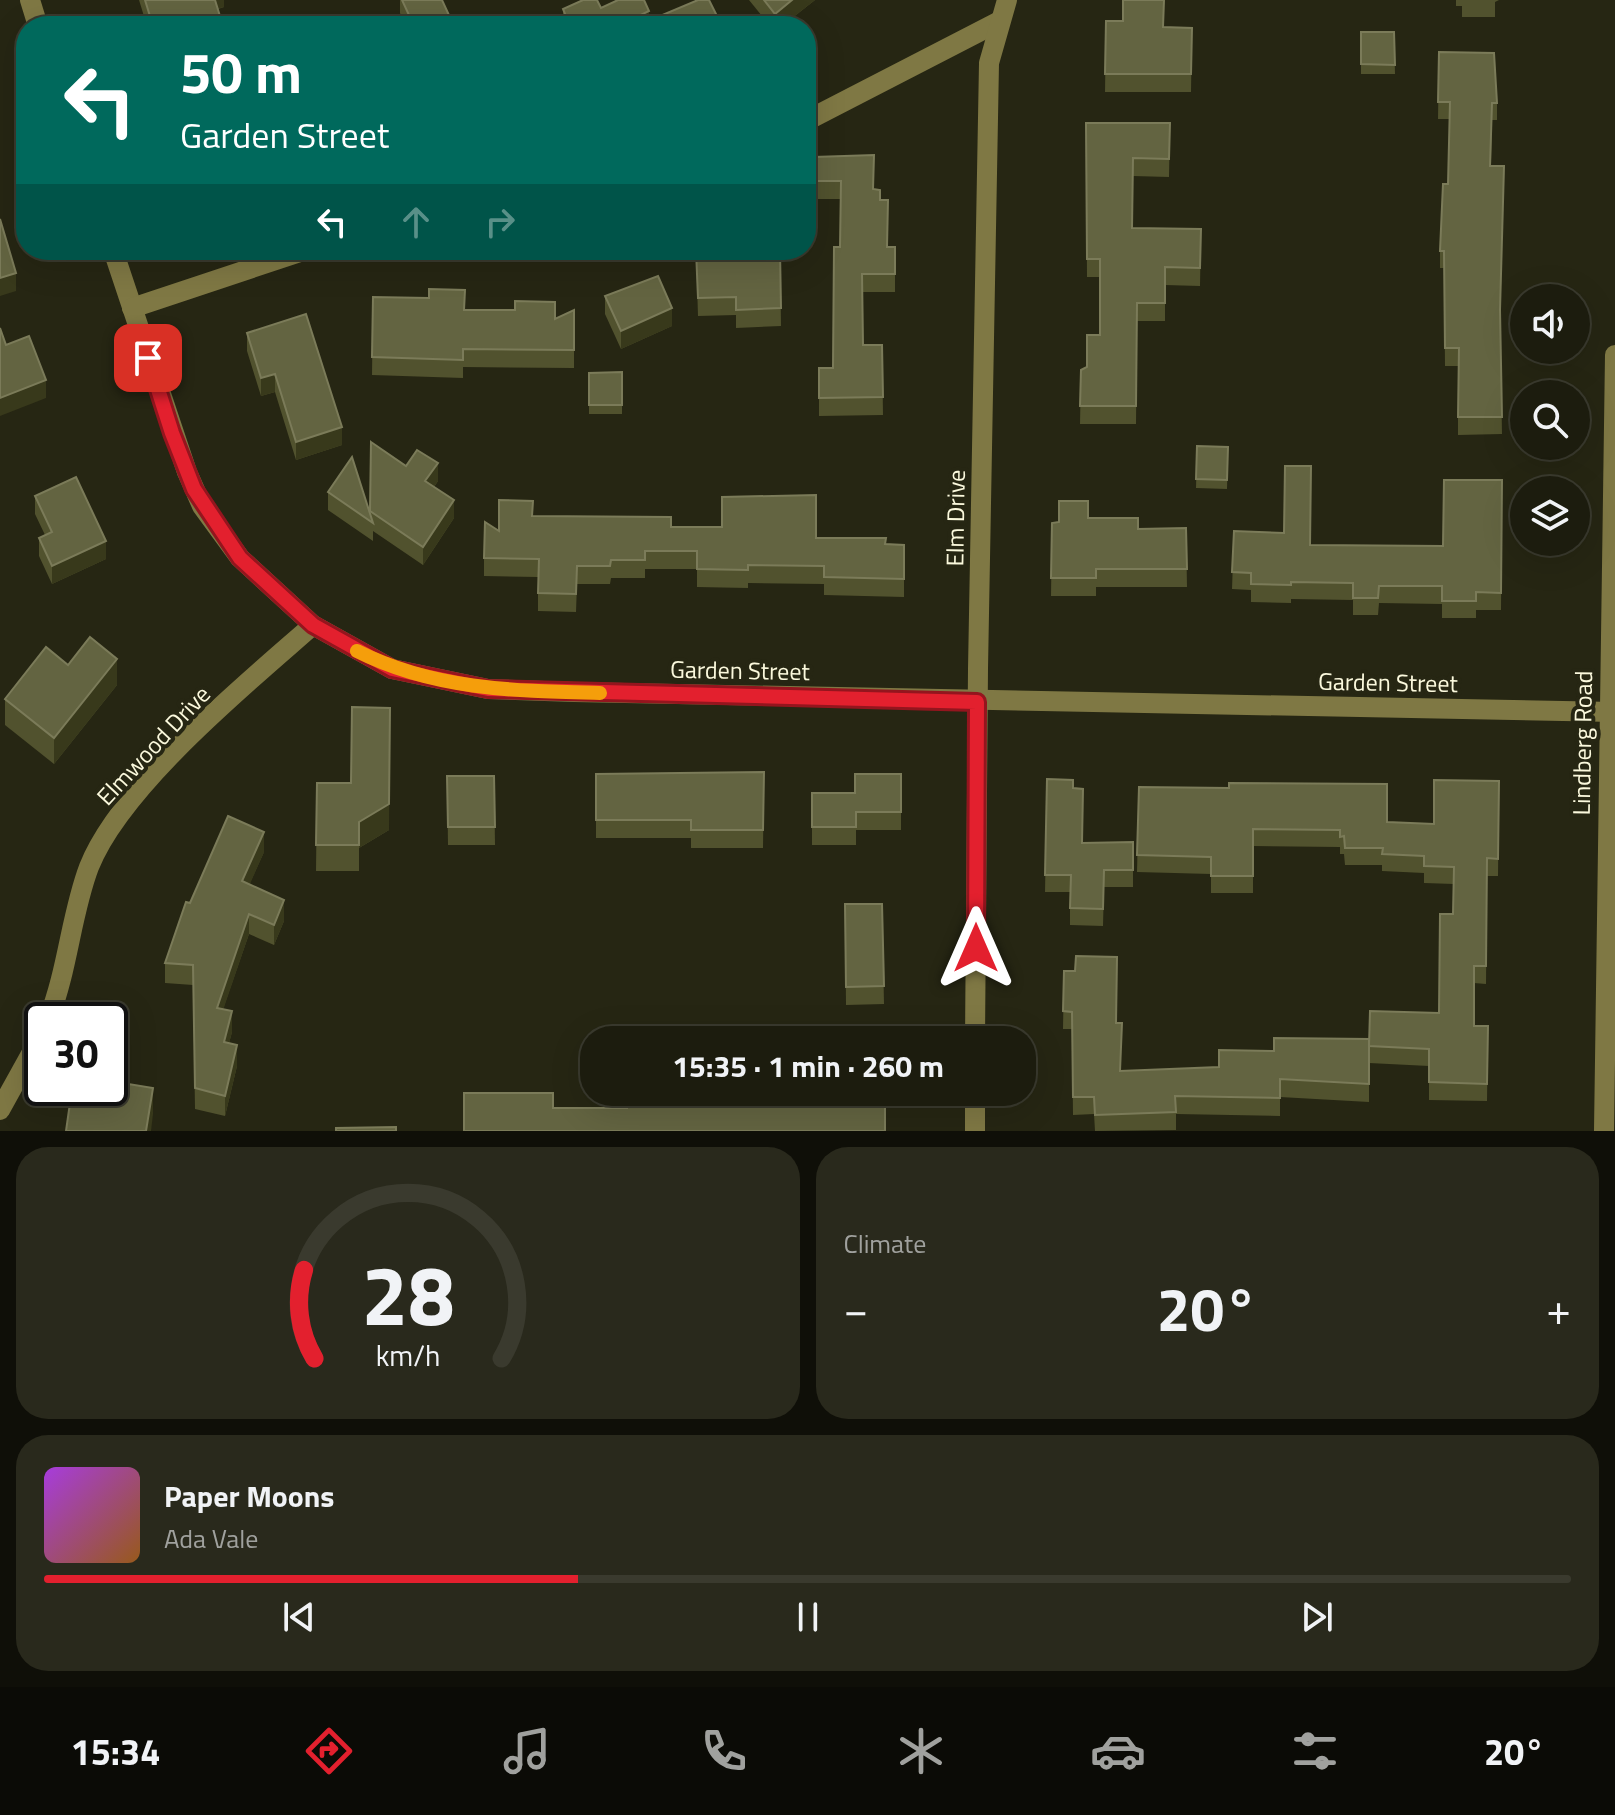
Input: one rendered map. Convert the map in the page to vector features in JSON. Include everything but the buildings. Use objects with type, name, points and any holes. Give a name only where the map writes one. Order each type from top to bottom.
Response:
[{"type":"street","name":"Elm Drive","points":[[975,1026],[977,702],[989,63],[998,22],[1007,0]]},
{"type":"street","points":[[816,116],[998,22]]},
{"type":"street","name":"Garden Street","points":[[116,260],[172,433],[202,506],[240,558],[313,625],[392,669],[488,689],[977,702],[1612,712]]},
{"type":"street","points":[[132,308],[276,260]]},
{"type":"street","name":"Lindberg Road","points":[[1604,1131],[1615,355]]},
{"type":"street","name":"Elmwood Drive","points":[[55,1002],[89,867],[104,839],[135,796],[213,715],[313,625]]},
{"type":"street","points":[[0,1110],[24,1067]]},
{"type":"street","points":[[975,1106],[975,1131]]},
{"type":"slow traffic","points":[[357,651],[392,669],[445,682],[488,689],[600,693]]},
{"type":"route","points":[[148,358],[194,489],[202,506],[240,558],[313,625],[392,669],[488,689],[977,702],[976,948]]}]
